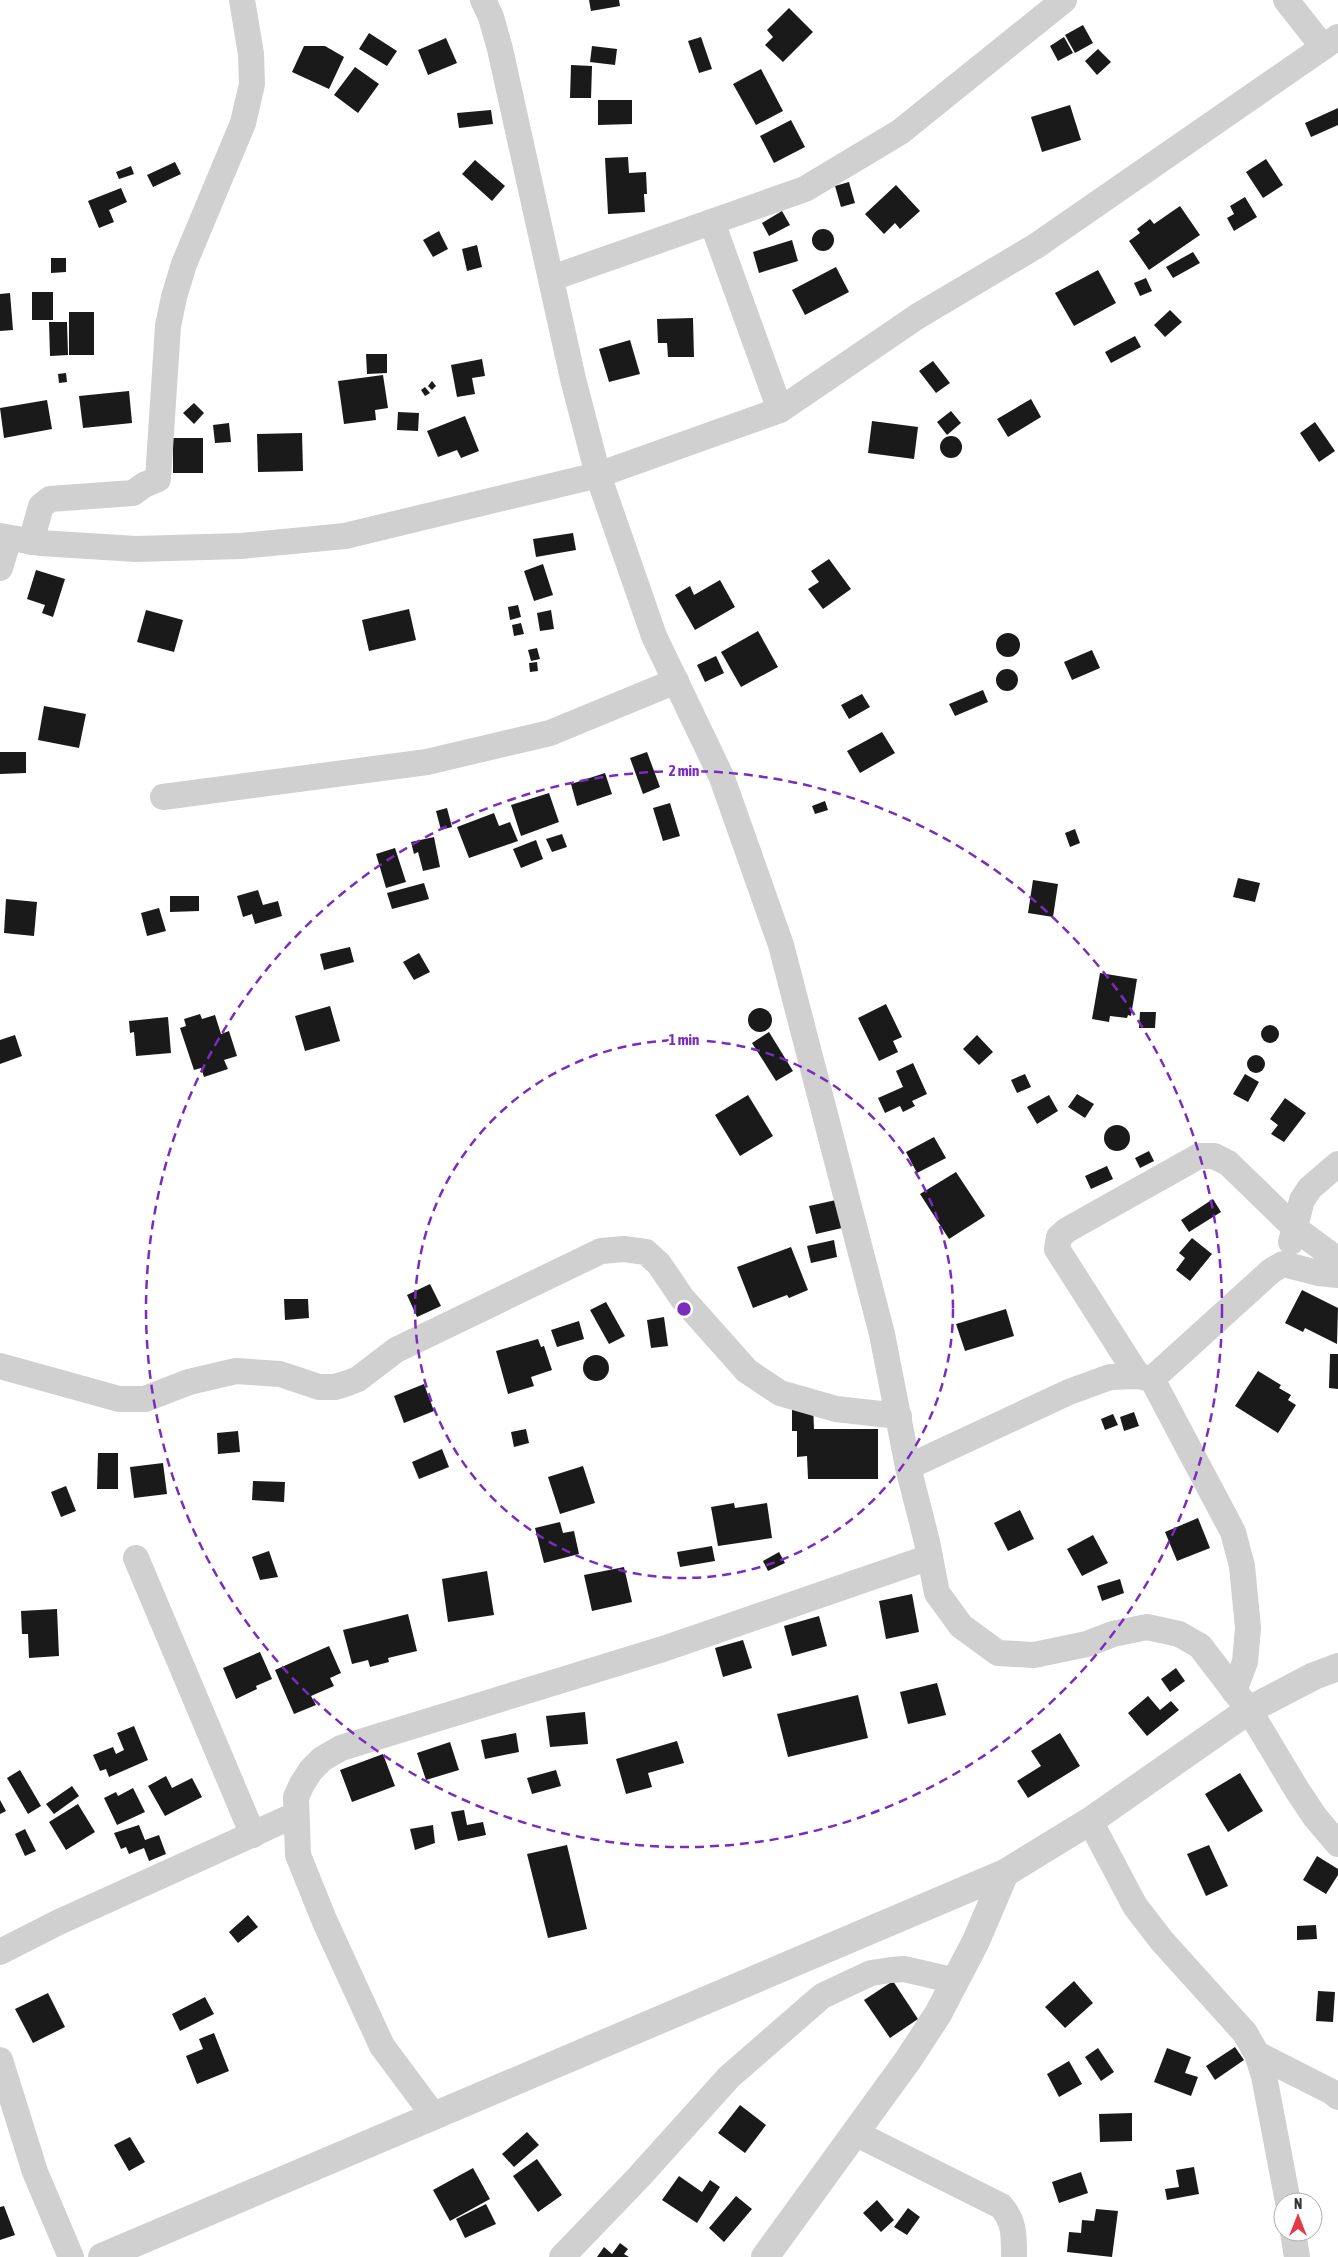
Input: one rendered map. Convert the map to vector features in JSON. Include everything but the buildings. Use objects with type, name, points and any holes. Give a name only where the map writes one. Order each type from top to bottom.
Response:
[{"type":"street","points":[[0,568],[13,539],[41,506],[50,499],[133,493],[144,485],[158,479],[168,326],[174,297],[184,264],[243,123],[252,84],[251,54],[242,0]]},
{"type":"street","points":[[483,0],[492,17],[500,49],[573,379],[598,475],[654,636],[722,778],[781,945],[882,1334],[908,1467],[937,1593],[961,1626],[998,1654],[1034,1655],[1087,1644],[1113,1634],[1147,1627],[1179,1634],[1200,1646],[1242,1701],[1296,1790],[1315,1817],[1338,1844]]},
{"type":"street","points":[[552,278],[805,189],[900,132],[1064,0]]},
{"type":"street","points":[[13,539],[136,549],[241,546],[345,536],[598,475],[780,410],[918,316],[1036,246],[1331,42],[1286,0]]},
{"type":"street","points":[[712,222],[780,410]]},
{"type":"street","points":[[163,797],[436,759],[550,733],[676,681]]},
{"type":"street","points":[[1242,1701],[1248,1628],[1242,1566],[1233,1532],[1145,1377],[1057,1249],[1059,1237],[1067,1230],[1199,1156],[1214,1156],[1228,1163],[1296,1229],[1338,1260]]},
{"type":"street","points":[[908,1467],[1069,1392],[1110,1377],[1145,1377],[1271,1271],[1283,1264],[1296,1229],[1302,1200],[1310,1188],[1338,1164]]},
{"type":"street","points":[[0,1366],[119,1399],[133,1400],[168,1391],[190,1382],[236,1371],[280,1374],[319,1387],[334,1387],[358,1379],[396,1350],[601,1250],[635,1249],[646,1252],[659,1264],[682,1298],[747,1371],[780,1392],[836,1409],[899,1416]]},
{"type":"street","points":[[1283,1264],[1338,1275]]},
{"type":"street","points":[[434,2116],[382,2046],[298,1855],[295,1815],[296,1797],[302,1784],[322,1759],[341,1748],[663,1649],[930,1557]]},
{"type":"street","points":[[136,1558],[253,1835]]},
{"type":"street","points":[[102,2257],[1005,1873],[1090,1821],[1242,1701],[1338,1667]]},
{"type":"street","points":[[0,1952],[59,1922],[295,1815]]},
{"type":"street","points":[[1090,1821],[1135,1906],[1162,1941],[1244,2033],[1258,2054],[1286,2192]]},
{"type":"street","points":[[765,2257],[908,2060],[956,1981],[1005,1873]]},
{"type":"street","points":[[562,2257],[638,2178],[729,2077],[822,1996],[871,1973],[891,1970],[904,1969],[956,1981]]},
{"type":"street","points":[[1258,2054],[1332,2092],[1338,2098]]},
{"type":"street","points":[[0,2060],[35,2172],[71,2257]]},
{"type":"street","points":[[855,2133],[1001,2206],[1009,2215],[1015,2230],[1014,2257]]},
{"type":"street","points":[[1295,2242],[1297,2257]]}]
